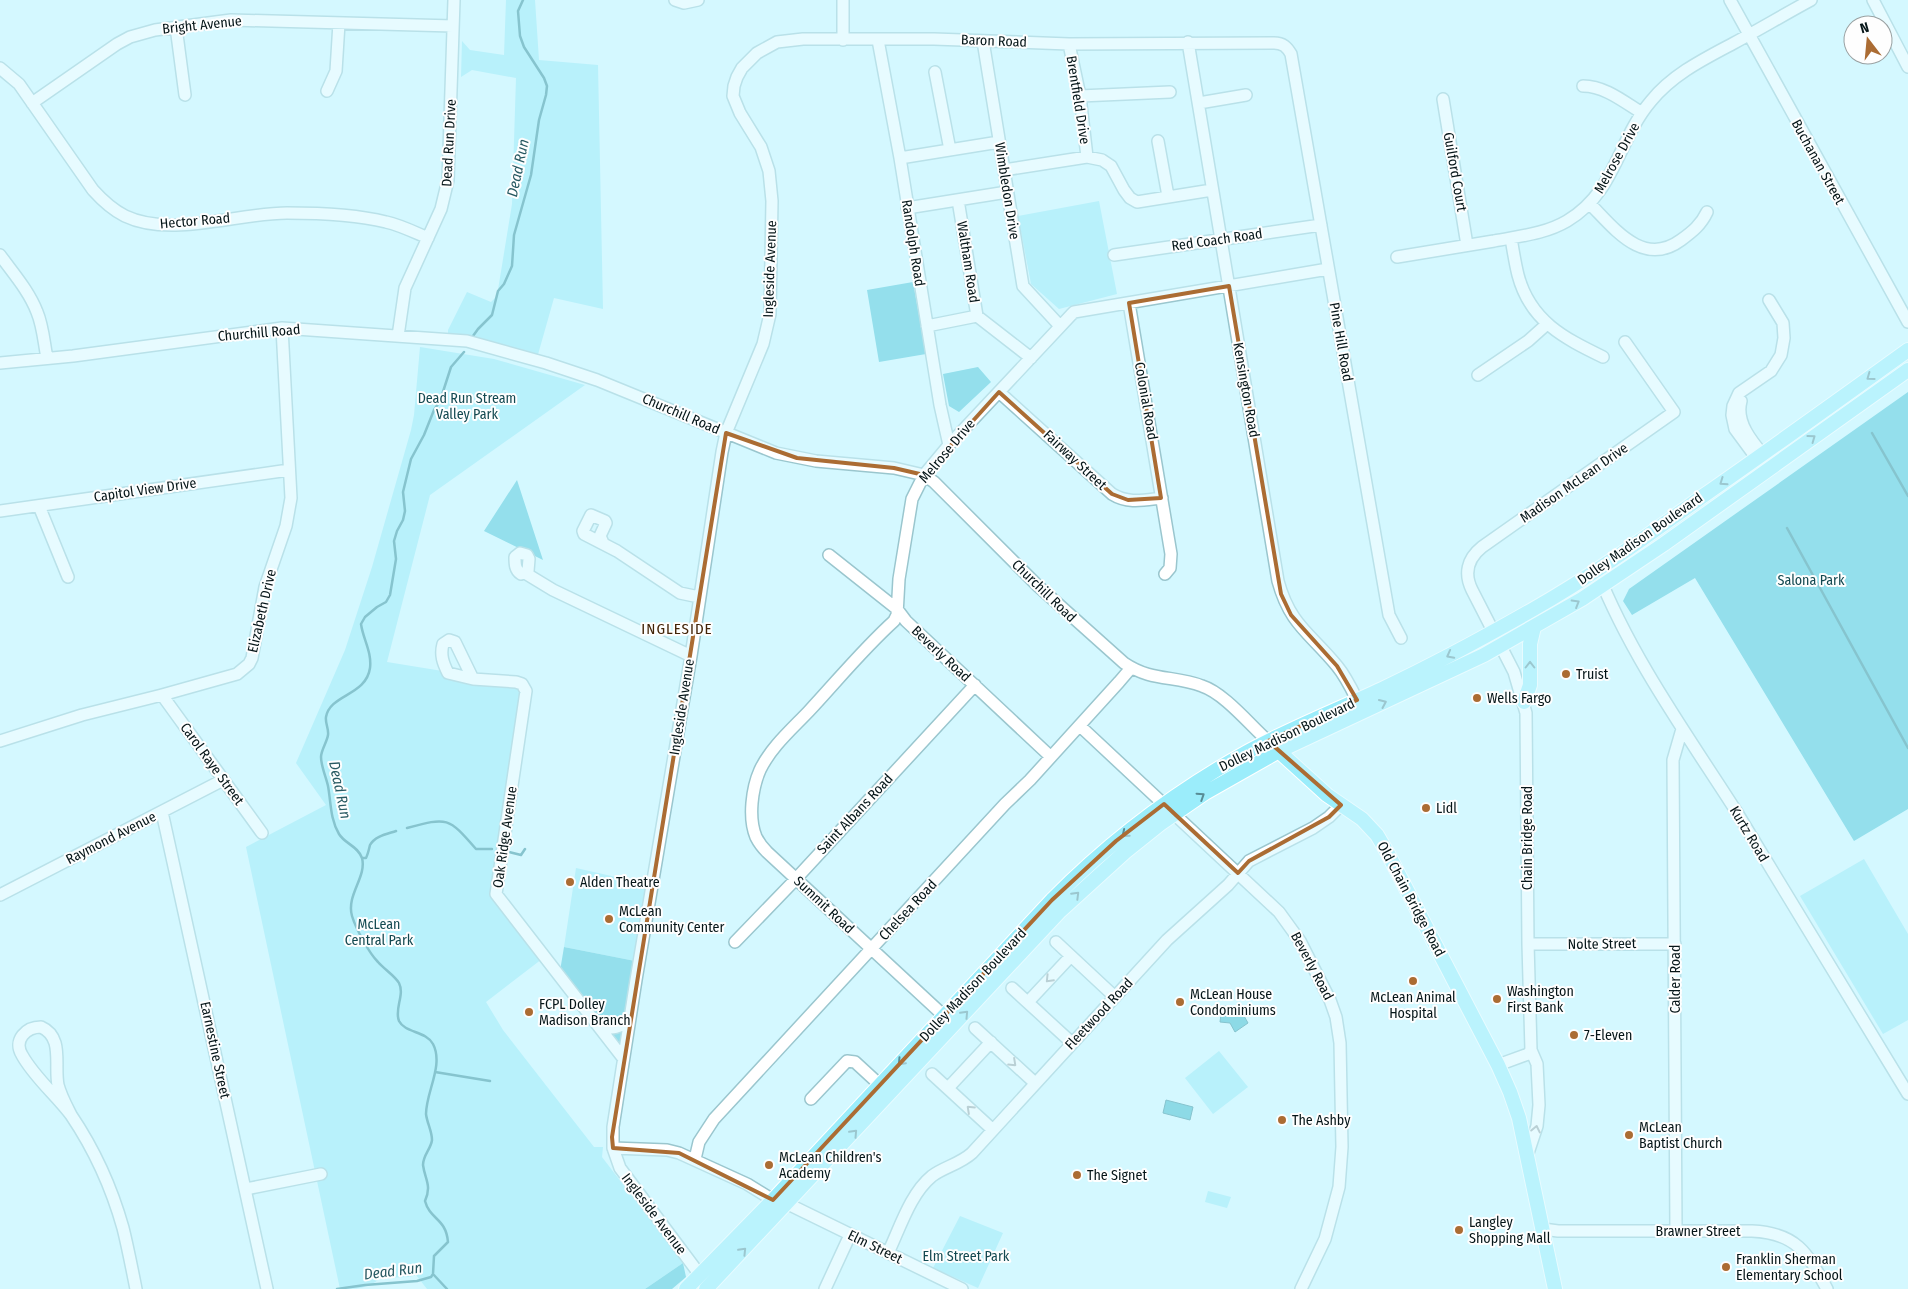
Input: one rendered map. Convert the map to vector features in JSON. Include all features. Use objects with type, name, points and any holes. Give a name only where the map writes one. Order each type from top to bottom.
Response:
[{"type":"main road","name":"Dolley Madison Boulevard","points":[[706,1288],[788,1204],[1060,911],[1125,852],[1175,814],[1239,773],[1409,676],[1493,632],[1596,571],[1908,350]]},
{"type":"main road","name":"Dolley Madison Boulevard","points":[[686,1289],[773,1200],[1067,885],[1116,841],[1164,804],[1210,774],[1268,741],[1451,671],[1534,627],[1602,586],[1908,370]]},
{"type":"main road","points":[[1524,702],[1530,685],[1530,648],[1534,627]]},
{"type":"main road","name":"Old Chain Bridge Road","points":[[1268,741],[1322,791],[1358,816],[1381,841],[1498,1065]]},
{"type":"main road","points":[[1498,1065],[1514,1102],[1555,1289]]},
{"type":"main road","points":[[706,1288],[715,1260]]},
{"type":"main road","points":[[700,1275],[706,1288]]},
{"type":"street","name":"Dead Run Drive","points":[[398,336],[405,288],[441,209],[448,180],[454,0]]},
{"type":"street","points":[[675,0],[684,3],[698,0]]},
{"type":"street","points":[[843,40],[844,0]]},
{"type":"street","name":"Buchanan Street","points":[[1730,0],[1908,322]]},
{"type":"street","name":"Melrose Drive","points":[[1397,257],[1511,238],[1552,228],[1578,214],[1590,204],[1608,180],[1642,113],[1662,89],[1689,68],[1810,0]]},
{"type":"street","points":[[1873,0],[1908,67]]},
{"type":"street","name":"Bright Avenue","points":[[32,103],[117,44],[142,33],[230,20],[453,26]]},
{"type":"street","points":[[328,91],[336,71],[339,23]]},
{"type":"street","points":[[176,27],[185,95]]},
{"type":"street","name":"Baron Road","points":[[733,96],[734,86],[742,68],[752,57],[767,47],[790,40],[983,41],[1069,44],[1188,42],[1274,43],[1284,45]]},
{"type":"street","name":"Randolph Road","points":[[878,40],[949,445]]},
{"type":"street","name":"Wimbledon Drive","points":[[983,41],[1023,286],[1060,326]]},
{"type":"street","name":"Kensington Road","points":[[1188,42],[1281,594],[1291,615],[1337,666],[1347,680],[1359,706]]},
{"type":"street","name":"Brentfield Drive","points":[[1069,44],[1080,96],[1087,157]]},
{"type":"street","name":"Pine Hill Road","points":[[1284,45],[1291,54],[1389,615],[1401,638]]},
{"type":"street","name":"Hector Road","points":[[0,68],[19,84],[93,190],[113,209],[125,216],[138,221],[166,226],[260,214],[309,213],[388,222],[428,238]]},
{"type":"street","points":[[935,72],[950,150]]},
{"type":"street","points":[[1583,86],[1597,87],[1606,91],[1642,113]]},
{"type":"street","points":[[1080,96],[1170,92]]},
{"type":"street","points":[[1199,103],[1246,95]]},
{"type":"street","name":"Ingleside Avenue","points":[[700,1275],[620,1168],[613,1148],[613,1128],[630,1014],[691,656],[726,433],[763,344],[770,314],[772,289],[772,201],[769,170],[761,146],[740,113],[733,96]]},
{"type":"street","name":"Guilford Court","points":[[1443,99],[1467,245]]},
{"type":"street","points":[[1158,141],[1168,196]]},
{"type":"street","points":[[900,158],[999,142]]},
{"type":"street","points":[[1004,170],[1087,157],[1102,160],[1111,166],[1124,190],[1130,198],[1137,202],[1212,190]]},
{"type":"street","points":[[907,208],[1008,192]]},
{"type":"street","name":"Waltham Road","points":[[958,200],[977,316],[1031,358]]},
{"type":"street","points":[[1590,204],[1625,239],[1640,247],[1650,249],[1664,248],[1677,243],[1699,225],[1707,212]]},
{"type":"street","name":"Red Coach Road","points":[[1114,254],[1321,225]]},
{"type":"street","points":[[1511,238],[1523,290],[1538,315],[1546,324],[1574,343],[1603,357]]},
{"type":"street","points":[[0,255],[31,299],[37,312],[47,358]]},
{"type":"street","name":"Melrose Drive","points":[[754,831],[752,807],[754,789],[758,775],[765,762],[782,740],[863,651],[894,621],[912,500],[924,475],[949,445],[1074,312],[1328,269]]},
{"type":"street","points":[[1769,300],[1782,319],[1784,343],[1781,355],[1774,368],[1756,382],[1743,399],[1740,407],[1740,416],[1744,428],[1769,469]]},
{"type":"street","name":"Colonial Road","points":[[1129,303],[1171,554],[1170,568],[1166,574]]},
{"type":"street","points":[[927,326],[977,316]]},
{"type":"street","points":[[1478,374],[1528,341],[1546,324]]},
{"type":"street","name":"Churchill Road","points":[[0,363],[282,328],[468,341],[606,384],[776,453],[797,458],[894,468],[924,475],[934,482],[1076,622],[1131,668],[1155,677],[1199,684],[1208,688],[1222,698],[1268,741]]},
{"type":"street","name":"Elizabeth Drive","points":[[0,741],[82,715],[237,674],[249,664],[252,658],[265,587],[289,513],[291,498],[282,328]]},
{"type":"street","name":"Madison McLean Drive","points":[[1493,632],[1467,579],[1468,566],[1475,554],[1674,412],[1626,342]]},
{"type":"street","name":"Fairway Street","points":[[999,392],[1112,494],[1137,501],[1162,498]]},
{"type":"street","name":"Capitol View Drive","points":[[0,511],[289,470]]},
{"type":"street","points":[[39,506],[68,577]]},
{"type":"street","points":[[603,543],[626,556],[680,593],[699,597]]},
{"type":"street","name":"Beverly Road","points":[[829,555],[897,609],[906,621],[1051,757]]},
{"type":"street","name":"Kurtz Road","points":[[1596,571],[1621,627],[1682,729],[1736,811],[1908,1094]]},
{"type":"street","points":[[525,573],[553,590],[691,656]]},
{"type":"street","name":"Chain Bridge Road","points":[[1493,632],[1516,677],[1524,702],[1526,722],[1531,1050],[1537,1064],[1539,1102],[1537,1126],[1527,1156]]},
{"type":"street","name":"Chelsea Road","points":[[695,1159],[699,1142],[714,1119],[1080,726],[1131,668]]},
{"type":"street","name":"Oak Ridge Avenue","points":[[472,679],[516,682],[522,684],[526,691],[496,894],[623,1058]]},
{"type":"street","name":"Saint Albans Road","points":[[734,942],[794,882],[975,684]]},
{"type":"street","name":"Carol Raye Street","points":[[162,695],[262,834]]},
{"type":"street","name":"Beverly Road","points":[[1080,726],[1279,912],[1297,936],[1330,1000],[1339,1030],[1342,1163],[1334,1211],[1325,1238],[1302,1289]]},
{"type":"street","name":"Calder Road","points":[[1676,1230],[1673,760],[1682,729]]},
{"type":"street","name":"Raymond Avenue","points":[[0,895],[223,780]]},
{"type":"street","name":"Fleetwood Road","points":[[888,1253],[923,1186],[934,1175],[968,1156],[1167,940],[1228,885],[1249,861],[1313,828],[1329,817],[1341,805]]},
{"type":"street","name":"Earnestine Street","points":[[162,812],[267,1289]]},
{"type":"street","name":"Summit Road","points":[[754,831],[759,843],[767,852],[944,1016]]},
{"type":"street","points":[[1056,942],[1115,997]]},
{"type":"street","name":"Nolte Street","points":[[1528,944],[1675,944]]},
{"type":"street","points":[[1028,1002],[1071,956]]},
{"type":"street","points":[[1012,988],[1072,1043]]},
{"type":"street","points":[[596,1024],[609,1029],[619,1027],[628,1019],[630,1014]]},
{"type":"street","points":[[71,1115],[21,1055],[20,1039],[24,1032],[41,1027],[52,1035],[56,1051],[59,1087],[114,1200],[123,1228],[136,1289]]},
{"type":"street","points":[[975,1028],[1035,1083]]},
{"type":"street","points":[[948,1088],[991,1042]]},
{"type":"street","points":[[1498,1065],[1528,1054],[1531,1050]]},
{"type":"street","points":[[811,1099],[847,1061],[855,1062],[880,1085]]},
{"type":"street","points":[[932,1074],[993,1130]]},
{"type":"street","points":[[613,1148],[667,1150],[695,1159],[752,1187],[773,1200]]},
{"type":"street","points":[[246,1189],[321,1174]]},
{"type":"street","name":"Elm Street","points":[[788,1204],[962,1289]]},
{"type":"street","name":"Brawner Street","points":[[1543,1229],[1558,1231],[1676,1230],[1776,1233],[1795,1242],[1827,1289]]},
{"type":"street","points":[[825,1289],[850,1235]]},
{"type":"highlighted area","points":[[1229,286],[1281,594],[1291,615],[1337,666],[1357,700],[1268,741],[1341,805],[1329,817],[1249,861],[1238,873],[1164,804],[1116,841],[1052,900],[773,1200],[679,1153],[613,1148],[612,1137],[726,433],[797,458],[894,468],[924,475],[999,392],[1112,494],[1128,500],[1161,498],[1129,303]]},
{"type":"green space","points":[[506,0],[535,0],[539,60],[598,65],[603,309],[554,298],[537,358],[448,335],[448,330],[467,292],[491,302],[497,296],[512,204],[516,78],[472,70],[461,77],[462,41],[470,50],[504,55]]},
{"type":"green space","points":[[1099,201],[1117,294],[1059,309],[1031,284],[1018,216]]},
{"type":"green space","points":[[913,282],[926,354],[879,362],[867,290]]},
{"type":"green space","name":"McLean Central Park","points":[[420,347],[494,359],[585,385],[430,495],[387,662],[522,684],[492,890],[542,959],[486,1002],[503,1030],[594,1147],[603,1147],[602,1157],[683,1263],[645,1289],[427,1289],[416,1275],[380,1278],[366,1286],[340,1289],[246,847],[326,805],[296,763],[345,650],[372,567],[411,430]]},
{"type":"green space","points":[[978,367],[991,382],[959,412],[949,406],[943,374]]},
{"type":"green space","name":"Salona Park","points":[[1908,392],[1908,809],[1854,841],[1695,578],[1632,615],[1623,601],[1629,589]]},
{"type":"green space","points":[[517,480],[543,560],[484,531]]},
{"type":"green space","points":[[1864,859],[1908,934],[1908,1020],[1883,1034],[1800,896]]},
{"type":"green space","points":[[576,868],[647,884],[635,961],[564,947]]},
{"type":"green space","points":[[564,947],[635,961],[619,1053],[560,971]]},
{"type":"green space","points":[[1219,1051],[1248,1087],[1213,1114],[1185,1078]]},
{"type":"green space","points":[[1208,1191],[1231,1197],[1227,1208],[1205,1202]]},
{"type":"green space","name":"Elm Street Park","points":[[960,1216],[1003,1233],[978,1288],[933,1268]]},
{"type":"green space","points":[[683,1263],[686,1277],[672,1289],[645,1289]]},
{"type":"shaded area","points":[[1222,1006],[1239,1007],[1248,1023],[1235,1032],[1230,1023],[1220,1022]]},
{"type":"shaded area","points":[[1166,1100],[1193,1107],[1190,1120],[1163,1113]]},
{"type":"waterway","name":"Dead Run","points":[[473,336],[492,315],[498,291],[504,284],[512,266],[514,235],[531,175],[539,120],[546,95],[547,86],[544,78],[524,47],[520,36],[518,11],[523,0]]},
{"type":"waterway","name":"Dead Run","points":[[337,1289],[417,1281],[431,1277],[433,1274],[434,1256],[448,1242],[444,1228],[430,1212],[425,1201],[428,1187],[423,1161],[432,1140],[426,1114],[436,1070],[436,1052],[430,1040],[406,1028],[399,1021],[398,1012],[401,992],[399,983],[374,958],[352,916],[352,901],[362,872],[362,858],[358,851],[339,834],[336,828],[321,757],[328,735],[326,717],[329,709],[355,690],[367,677],[370,668],[370,656],[361,624],[365,617],[386,602],[390,595],[396,559],[394,541],[405,511],[403,492],[411,459],[440,401],[451,367],[464,352]]},
{"type":"waterway","points":[[1872,433],[1908,496]]},
{"type":"waterway","points":[[1787,528],[1908,748]]},
{"type":"waterway","points":[[407,828],[431,822],[446,822],[453,825],[476,849],[492,849]]},
{"type":"waterway","points":[[362,858],[366,858],[370,845],[375,839],[396,831]]},
{"type":"waterway","points":[[509,852],[521,855],[525,849]]},
{"type":"waterway","points":[[435,1072],[490,1081]]},
{"type":"waterway","points":[[433,1274],[447,1289]]},
{"type":"place","name":"Truist","points":[[1566,674]]},
{"type":"place","name":"Wells Fargo","points":[[1477,698]]},
{"type":"place","name":"Lidl","points":[[1426,808]]},
{"type":"place","name":"Alden Theatre","points":[[570,882]]},
{"type":"place","name":"McLean Community Center","points":[[609,919]]},
{"type":"place","name":"McLean Animal Hospital","points":[[1413,981]]},
{"type":"place","name":"Washington First Bank","points":[[1497,999]]},
{"type":"place","name":"McLean House Condominiums","points":[[1180,1002]]},
{"type":"place","name":"FCPL Dolley Madison Branch","points":[[529,1012]]},
{"type":"place","name":"7-Eleven","points":[[1574,1035]]},
{"type":"place","name":"The Ashby","points":[[1282,1120]]},
{"type":"place","name":"McLean Baptist Church","points":[[1629,1135]]},
{"type":"place","name":"McLean Children's Academy","points":[[769,1165]]},
{"type":"place","name":"The Signet","points":[[1077,1175]]},
{"type":"place","name":"Langley Shopping Mall","points":[[1459,1230]]},
{"type":"place","name":"Franklin Sherman Elementary School","points":[[1726,1267]]},
{"type":"district","name":"INGLESIDE","points":[[677,629]]},
{"type":"park label","name":"Dead Run Stream Valley Park","points":[[467,406]]}]
